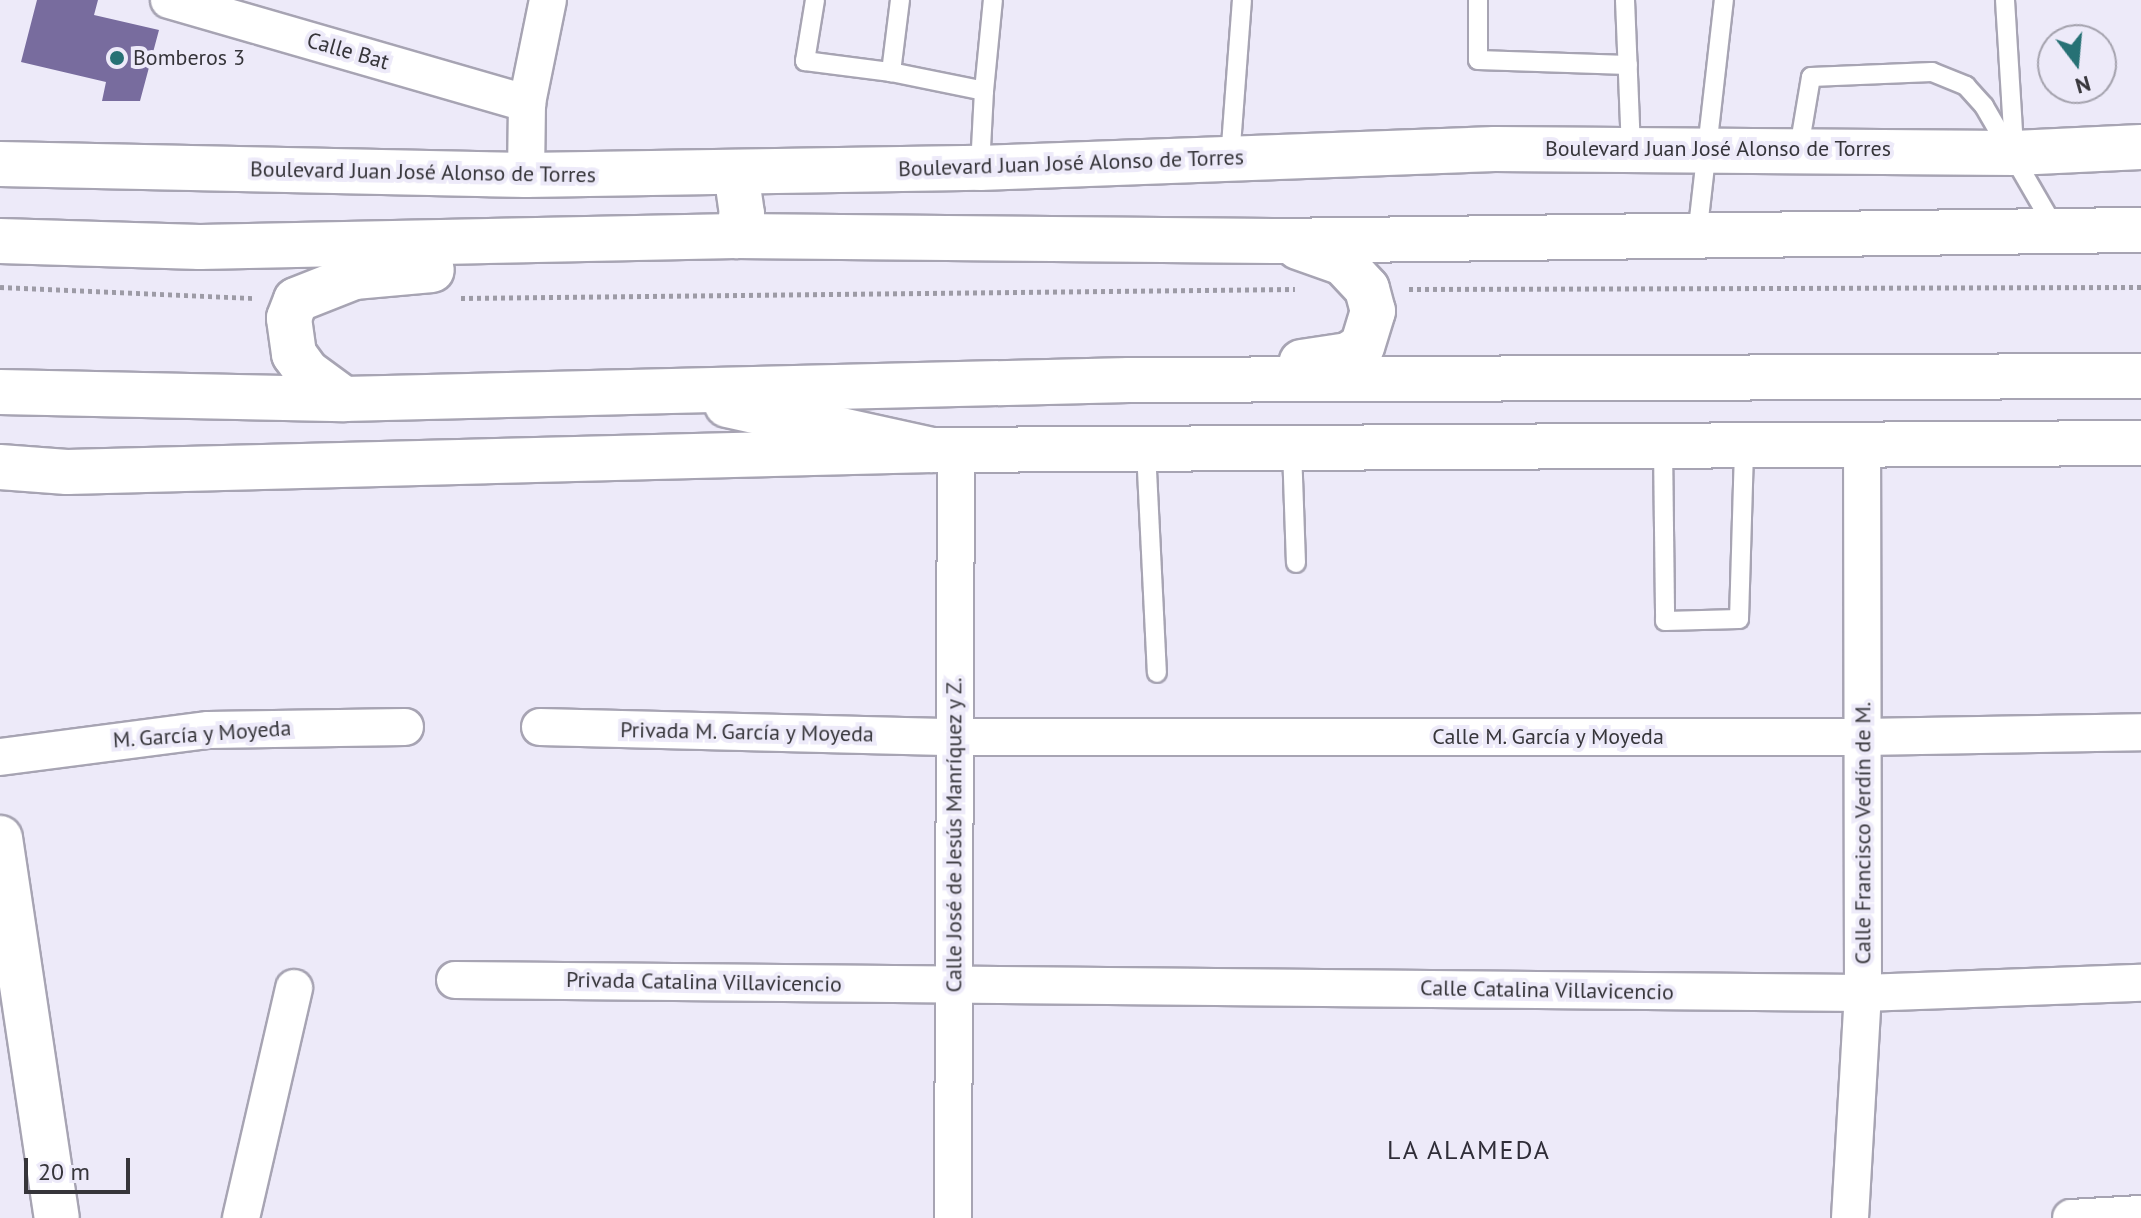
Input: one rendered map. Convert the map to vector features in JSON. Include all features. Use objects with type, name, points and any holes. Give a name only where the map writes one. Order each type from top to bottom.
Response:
[{"type":"main road","name":"Boulevard Juan José Alonso de Torres","points":[[0,164],[526,175],[980,168],[1631,147],[2015,153],[2141,147]]},
{"type":"main road","points":[[736,172],[742,214],[736,236]]},
{"type":"main road","points":[[0,241],[200,247],[736,236],[1273,241],[2141,230]]},
{"type":"main road","points":[[344,399],[307,372],[294,354],[289,318],[296,300],[354,277],[669,254],[736,236]]},
{"type":"main road","points":[[1129,380],[1204,367],[1348,355],[1362,346],[1370,331],[1373,311],[1367,289],[1343,263],[1273,241]]},
{"type":"main road","points":[[0,392],[344,399],[1129,380],[2141,376]]},
{"type":"main road","points":[[654,390],[944,451]]},
{"type":"main road","points":[[0,467],[67,472],[944,451],[2141,443]]},
{"type":"main road","points":[[0,838],[57,1218]]},
{"type":"street","name":"Calle Bat","points":[[169,0],[527,103]]},
{"type":"street","points":[[526,175],[527,103],[548,0]]},
{"type":"street","name":"Calle Francisco Verdín de M.","points":[[1850,1218],[1863,993],[1862,447]]},
{"type":"street","name":"Calle José de Jesús Manríquez y Z.","points":[[944,451],[955,737],[953,1218]]},
{"type":"street","name":"M. García y Moyeda","points":[[0,757],[208,730],[405,727]]},
{"type":"street","name":"Privada M. García y Moyeda","points":[[540,727],[955,737]]},
{"type":"street","name":"Calle M. García y Moyeda","points":[[955,737],[1862,737],[2141,732]]},
{"type":"street","name":"Privada Catalina Villavicencio","points":[[455,980],[953,984]]},
{"type":"street","name":"Calle Catalina Villavicencio","points":[[953,984],[1863,993],[2141,983]]},
{"type":"street","points":[[241,1218],[294,988]]},
{"type":"street","points":[[2071,1218],[2141,1214]]},
{"type":"lane","points":[[815,0],[805,61],[891,72],[984,91]]},
{"type":"lane","points":[[891,72],[900,0]]},
{"type":"lane","points":[[980,168],[993,0]]},
{"type":"lane","points":[[1230,159],[1242,0]]},
{"type":"lane","points":[[1478,0],[1478,60],[1628,65]]},
{"type":"lane","points":[[1625,0],[1631,147]]},
{"type":"lane","points":[[1697,236],[1704,147],[1724,0]]},
{"type":"lane","points":[[2005,0],[2015,153]]},
{"type":"lane","points":[[1799,148],[1811,77],[1932,72],[1966,86],[2015,153],[2057,231]]},
{"type":"lane","points":[[1663,447],[1665,621],[1739,619],[1744,448]]},
{"type":"lane","points":[[1292,449],[1296,563]]},
{"type":"lane","points":[[1146,450],[1157,673]]},
{"type":"path","points":[[0,287],[296,300]]},
{"type":"path","points":[[1367,289],[2141,287]]},
{"type":"path","points":[[455,298],[1303,289]]},
{"type":"building","points":[[37,0],[98,0],[94,15],[159,30],[140,101],[102,101],[106,82],[21,62]]},
{"type":"place","name":"Bomberos 3","points":[[117,58]]},
{"type":"district","name":"LA ALAMEDA","points":[[1469,1150]]}]
